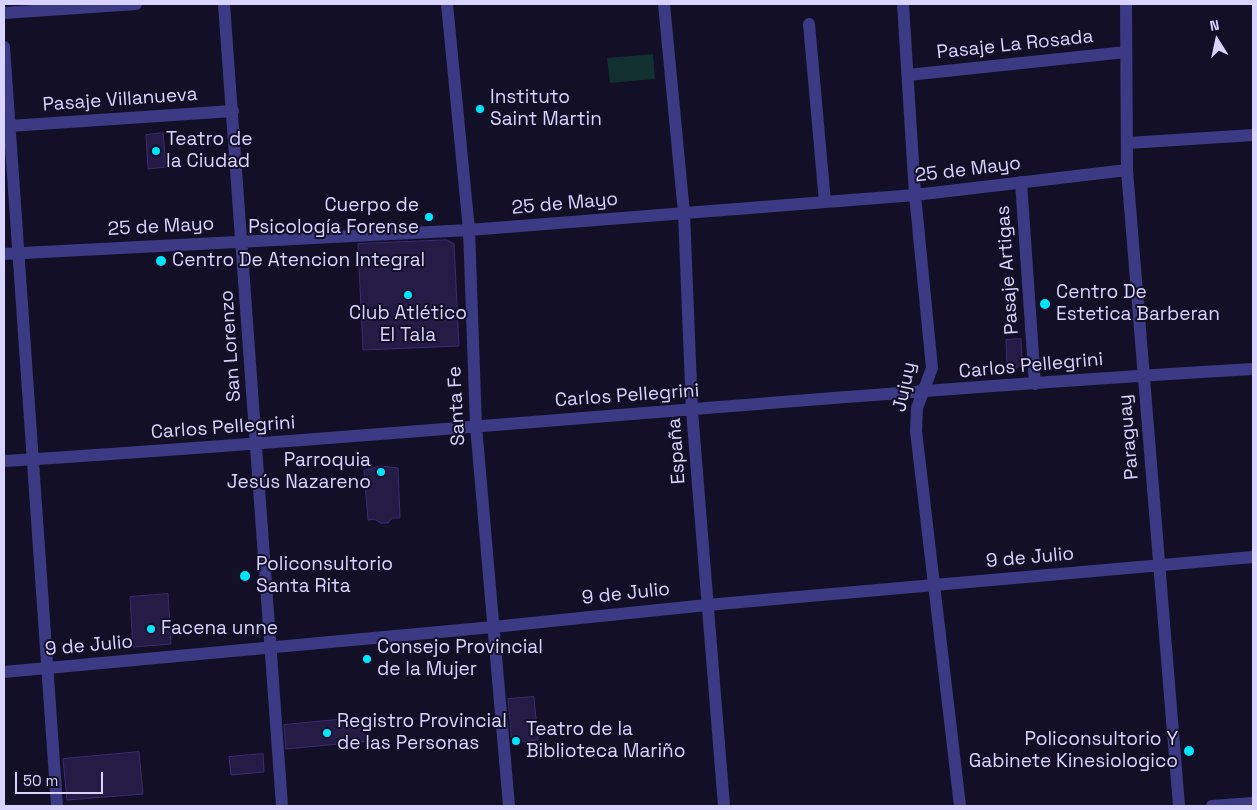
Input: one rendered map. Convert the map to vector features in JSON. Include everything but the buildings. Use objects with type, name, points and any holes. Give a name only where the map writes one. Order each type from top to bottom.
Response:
[{"type":"street","points":[[4,13],[136,4]]},
{"type":"street","name":"San Lorenzo","points":[[224,4],[282,806]]},
{"type":"street","name":"Santa Fe","points":[[447,4],[469,230],[476,426],[509,806]]},
{"type":"street","name":"España","points":[[664,4],[684,213],[692,411],[724,806]]},
{"type":"street","name":"Jujuy","points":[[903,4],[915,195],[932,368],[918,408],[916,431],[932,586],[960,806]]},
{"type":"street","name":"Paraguay","points":[[1126,4],[1127,170],[1179,806]]},
{"type":"street","points":[[809,24],[825,202]]},
{"type":"street","points":[[4,47],[31,460],[57,806]]},
{"type":"street","name":"Pasaje La Rosada","points":[[908,75],[1126,52]]},
{"type":"street","name":"Pasaje Villanueva","points":[[9,126],[233,110]]},
{"type":"street","points":[[1128,143],[1253,135]]},
{"type":"street","name":"25 de Mayo","points":[[4,254],[469,230],[915,195],[1127,170]]},
{"type":"street","name":"Pasaje Artigas","points":[[1020,182],[1035,384]]},
{"type":"street","name":"Carlos Pellegrini","points":[[4,461],[256,445],[476,426],[692,411],[1143,375],[1253,369]]},
{"type":"street","name":"9 de Julio","points":[[4,672],[493,627],[707,605],[1253,557]]},
{"type":"street","points":[[1212,806],[1253,803]]},
{"type":"green space","points":[[653,54],[655,79],[610,83],[607,58]]},
{"type":"place","name":"Instituto Saint Martin","points":[[480,109]]},
{"type":"place","name":"Teatro de la Ciudad","points":[[156,151]]},
{"type":"place","name":"Cuerpo de Psicología Forense","points":[[429,217]]},
{"type":"place","name":"Centro De Atencion Integral","points":[[161,261]]},
{"type":"place","name":"Club Atlético El Tala","points":[[408,295]]},
{"type":"place","name":"Centro De Estetica Barberan","points":[[1045,304]]},
{"type":"place","name":"Parroquia Jesús Nazareno","points":[[381,472]]},
{"type":"place","name":"Policonsultorio Santa Rita","points":[[245,576]]},
{"type":"place","name":"Facena unne","points":[[151,629]]},
{"type":"place","name":"Consejo Provincial de la Mujer","points":[[367,659]]},
{"type":"place","name":"Registro Provincial de las Personas","points":[[327,733]]},
{"type":"place","name":"Teatro de la Biblioteca Mariño","points":[[516,741]]},
{"type":"place","name":"Policonsultorio Y Gabinete Kinesiologico","points":[[1189,751]]}]
